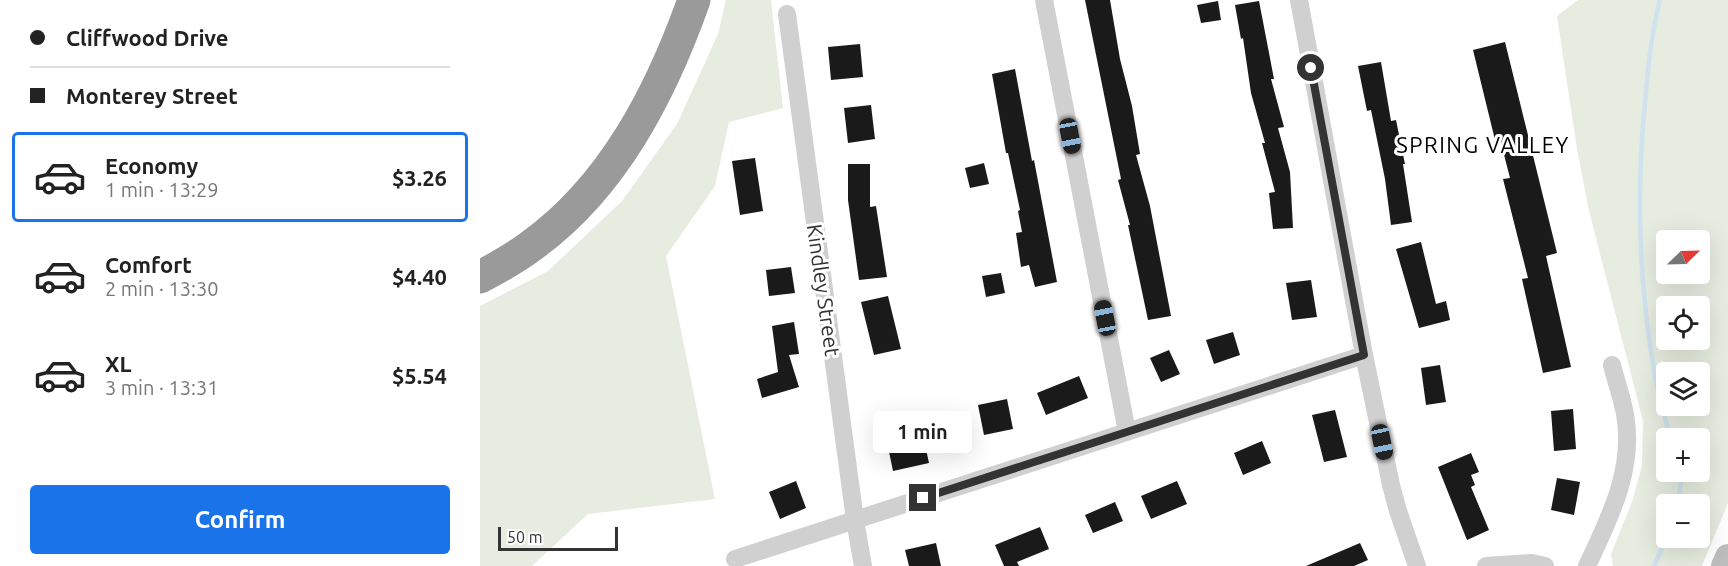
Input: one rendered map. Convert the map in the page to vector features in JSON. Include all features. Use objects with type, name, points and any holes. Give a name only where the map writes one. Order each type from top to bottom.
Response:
[{"type":"highway","points":[[480,277],[531,247],[559,224],[588,194],[617,158],[665,72],[693,0]]},
{"type":"street","points":[[1044,0],[1127,432]]},
{"type":"street","points":[[1299,0],[1364,355],[1391,485],[1417,566]]},
{"type":"street","name":"Kindley Street","points":[[788,14],[863,566]]},
{"type":"street","points":[[735,559],[1364,355]]},
{"type":"street","points":[[1587,566],[1615,505],[1626,450],[1625,415],[1612,365]]},
{"type":"street","points":[[1724,566],[1728,557]]},
{"type":"street","points":[[1486,566],[1532,563],[1545,566]]},
{"type":"shaded area","points":[[726,0],[771,0],[783,108],[729,122],[715,186],[666,256],[715,499],[588,514],[532,566],[480,566],[480,306],[548,271],[622,201],[677,124],[718,34]]},
{"type":"shaded area","points":[[1578,0],[1728,0],[1728,503],[1710,547],[1710,494],[1656,494],[1656,548],[1709,548],[1702,566],[1613,566],[1611,554],[1632,502],[1642,466],[1643,421],[1589,211],[1577,149],[1557,16]]},
{"type":"building","points":[[1085,0],[1110,0],[1120,59],[1132,106],[1140,154],[1136,155],[1150,206],[1171,316],[1148,320],[1128,225],[1130,225],[1118,180],[1121,179]]},
{"type":"building","points":[[1218,1],[1221,20],[1201,23],[1197,5]]},
{"type":"building","points":[[1259,1],[1274,79],[1271,79],[1284,127],[1278,128],[1290,172],[1293,228],[1273,229],[1269,193],[1275,192],[1262,143],[1265,143],[1251,93],[1243,38],[1241,39],[1235,5]]},
{"type":"building","points":[[1505,42],[1557,253],[1546,256],[1571,367],[1543,373],[1522,279],[1528,278],[1503,179],[1510,178],[1501,143],[1496,144],[1473,50]]},
{"type":"building","points":[[860,44],[863,77],[831,80],[828,47]]},
{"type":"building","points":[[1381,62],[1391,121],[1396,120],[1405,164],[1403,164],[1412,222],[1391,225],[1385,179],[1371,110],[1367,111],[1358,66]]},
{"type":"building","points":[[1015,69],[1057,282],[1035,287],[1029,265],[1021,267],[1016,233],[1022,232],[1018,211],[1020,210],[1008,153],[1006,153],[992,74]]},
{"type":"building","points":[[871,105],[875,139],[848,143],[844,108]]},
{"type":"building","points":[[755,158],[763,211],[740,215],[732,161]]},
{"type":"building","points":[[984,163],[989,184],[970,188],[965,168]]},
{"type":"building","points":[[848,164],[870,164],[870,207],[876,206],[887,277],[859,280],[848,200]]},
{"type":"building","points":[[1421,242],[1436,304],[1446,301],[1450,320],[1419,328],[1396,249]]},
{"type":"building","points":[[791,267],[795,293],[769,296],[766,270]]},
{"type":"building","points":[[1001,273],[1005,293],[986,297],[982,276]]},
{"type":"building","points":[[1311,280],[1317,317],[1292,320],[1286,283]]},
{"type":"building","points":[[888,296],[901,349],[874,355],[861,302]]},
{"type":"building","points":[[794,322],[799,354],[789,355],[799,387],[762,398],[757,379],[778,372],[772,326]]},
{"type":"building","points":[[1233,332],[1240,355],[1214,364],[1206,340]]},
{"type":"building","points":[[1169,350],[1180,374],[1161,382],[1150,358]]},
{"type":"building","points":[[1440,365],[1446,402],[1426,405],[1421,368]]},
{"type":"building","points":[[1079,376],[1088,398],[1046,415],[1037,393]]},
{"type":"building","points":[[1007,399],[1013,429],[984,435],[978,405]]},
{"type":"building","points":[[1573,409],[1576,449],[1554,451],[1551,411]]},
{"type":"building","points":[[1335,410],[1347,457],[1324,462],[1312,415]]},
{"type":"building","points":[[924,440],[929,463],[893,471],[888,447]]},
{"type":"building","points":[[1262,441],[1271,463],[1243,475],[1234,453]]},
{"type":"building","points":[[1471,453],[1479,472],[1471,475],[1475,485],[1471,487],[1489,530],[1467,540],[1438,467]]},
{"type":"building","points":[[1557,478],[1580,482],[1574,515],[1551,510]]},
{"type":"building","points":[[796,481],[806,508],[780,519],[769,492]]},
{"type":"building","points":[[1177,481],[1187,504],[1151,519],[1141,496]]},
{"type":"building","points":[[1115,502],[1123,521],[1093,533],[1085,515]]},
{"type":"building","points":[[1040,527],[1049,549],[1017,562],[1019,566],[1004,566],[995,545]]},
{"type":"building","points":[[936,543],[941,566],[909,566],[905,550]]},
{"type":"building","points":[[1360,543],[1368,560],[1354,566],[1306,566]]},
{"type":"waterway","points":[[1660,0],[1647,77],[1640,206],[1645,308],[1657,384],[1668,428]]},
{"type":"waterway","points":[[1679,494],[1681,482]]},
{"type":"waterway","points":[[1654,566],[1662,548]]},
{"type":"district","name":"SPRING VALLEY","points":[[1483,144]]},
{"type":"route","points":[[923,498],[1364,355],[1311,68]]}]
